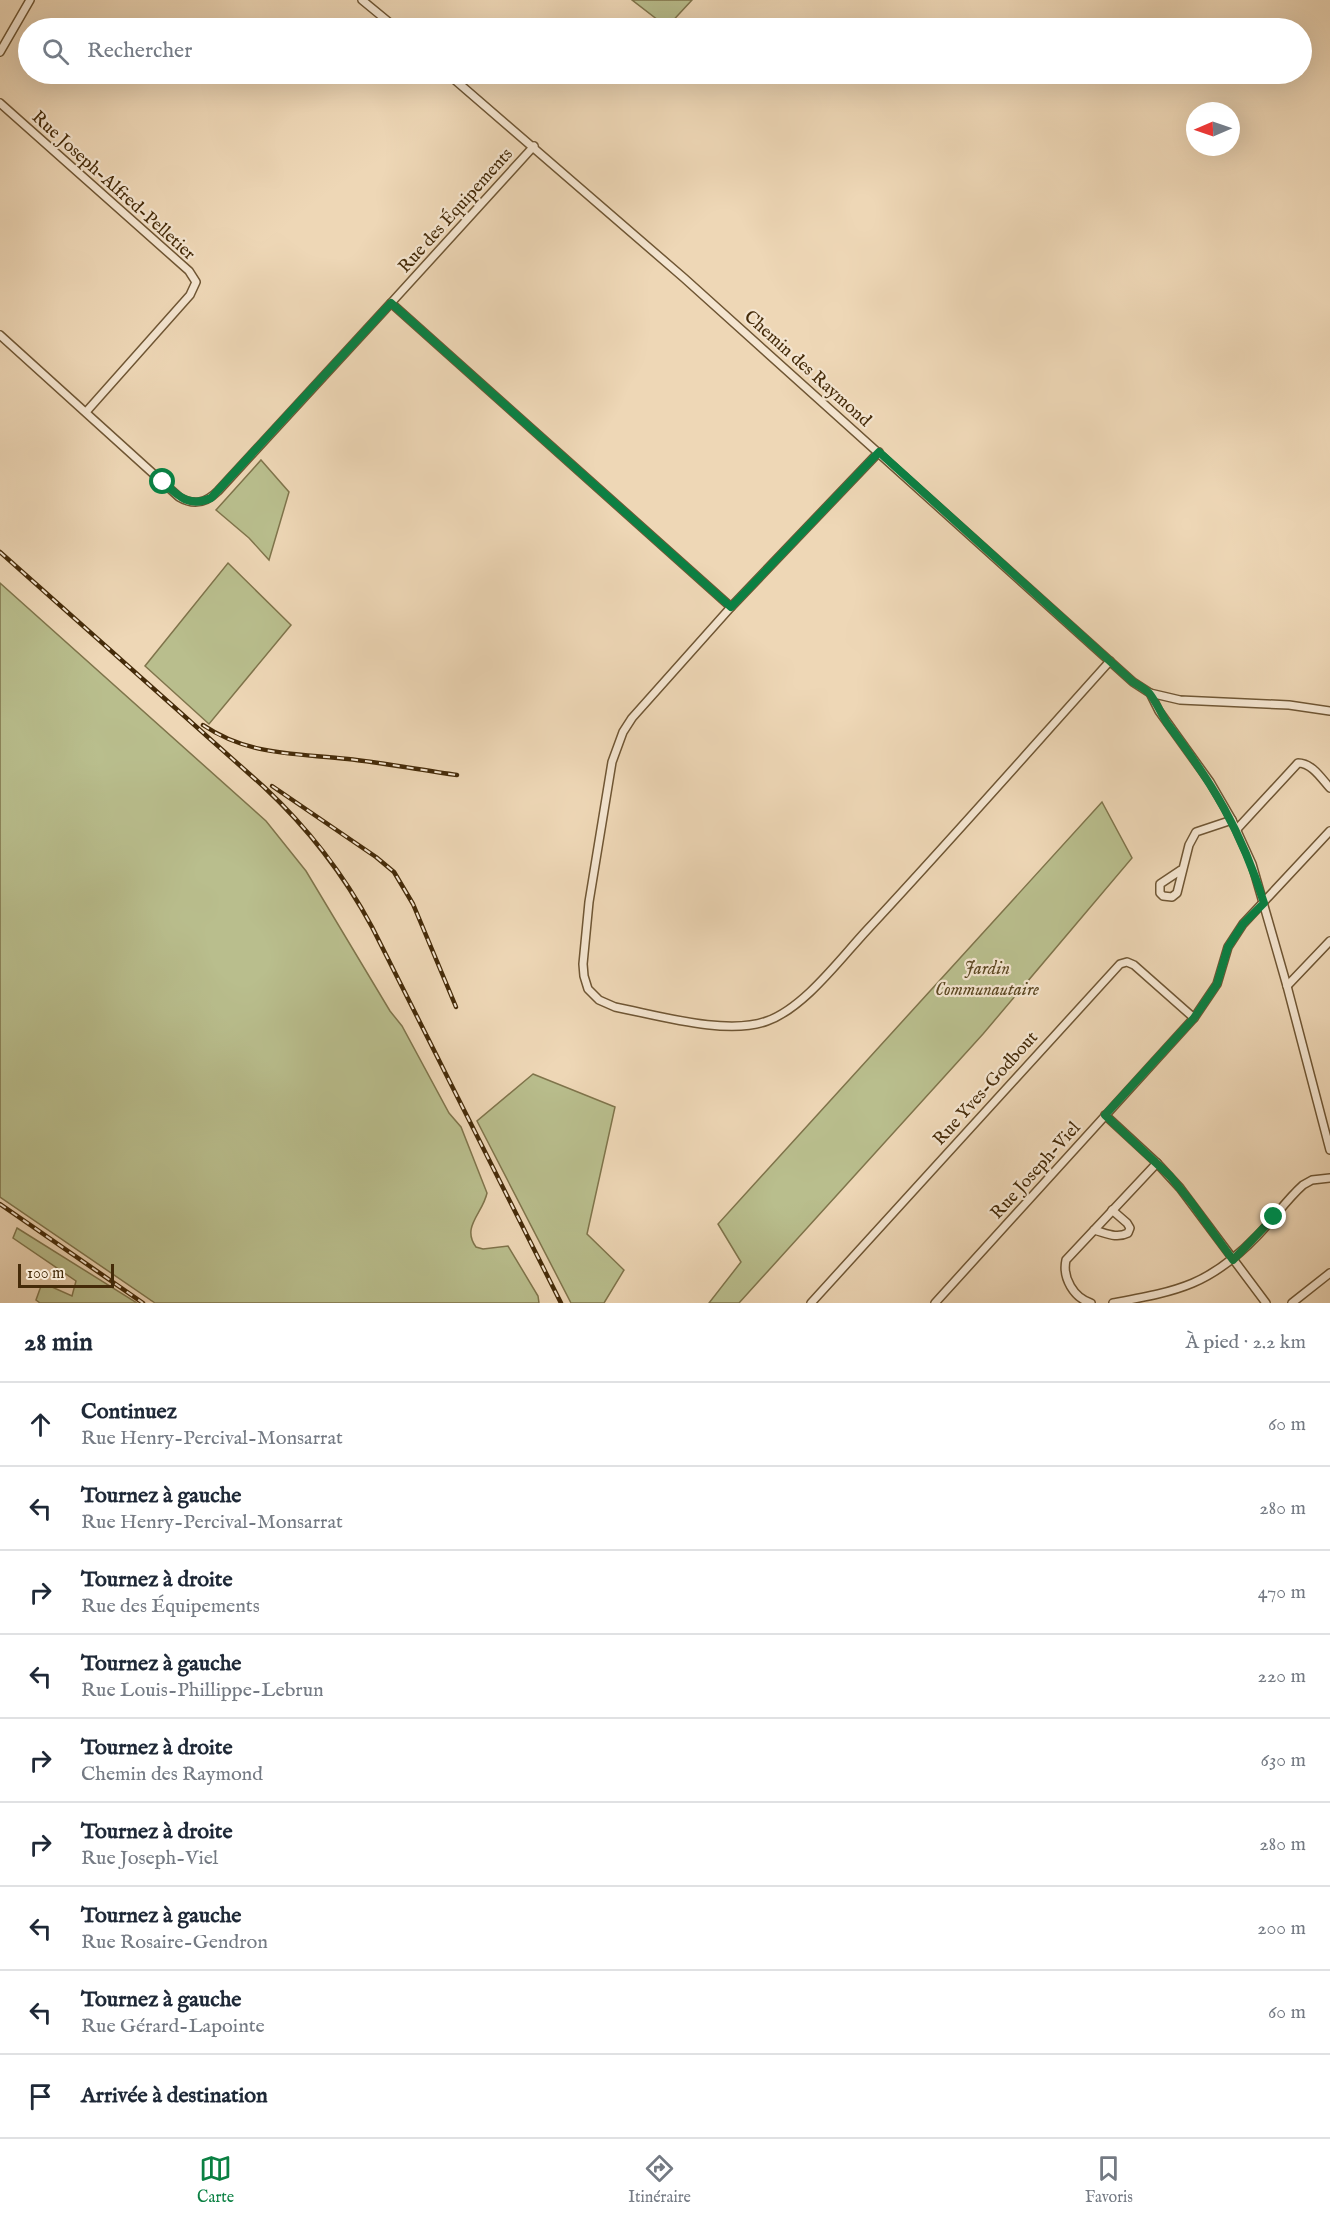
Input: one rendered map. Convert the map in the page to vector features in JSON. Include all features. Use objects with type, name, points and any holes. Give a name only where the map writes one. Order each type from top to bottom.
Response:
[{"type":"street","points":[[20,18],[30,0]]},
{"type":"street","points":[[362,0],[384,18]]},
{"type":"street","points":[[0,52],[18,21]]},
{"type":"street","name":"Chemin des Raymond","points":[[460,84],[534,146],[879,452],[1133,682],[1150,693],[1159,711],[1210,782],[1237,829],[1252,864],[1330,1150]]},
{"type":"street","name":"Rue Joseph-Alfred-Pelletier","points":[[0,103],[189,271],[196,282],[190,295],[86,411]]},
{"type":"street","name":"Rue des Équipements","points":[[86,411],[179,497],[187,501],[203,502],[211,498],[534,146]]},
{"type":"street","points":[[391,303],[731,607]]},
{"type":"street","points":[[0,335],[86,411]]},
{"type":"street","points":[[879,452],[731,607],[632,718],[617,746],[612,762],[589,902],[583,964],[588,989],[599,1000],[615,1007],[734,1027],[760,1023],[791,1008],[883,913],[1110,661]]},
{"type":"street","points":[[1150,693],[1180,700],[1288,705],[1330,711]]},
{"type":"street","points":[[1237,829],[1298,763],[1304,763],[1311,768],[1330,788]]},
{"type":"street","points":[[1181,870],[1196,832],[1232,820]]},
{"type":"street","name":"Rue Joseph-Viel","points":[[935,1303],[1194,1018],[1217,984],[1228,947],[1243,924],[1330,831]]},
{"type":"street","points":[[1287,986],[1330,941]]},
{"type":"street","name":"Rue Yves-Godbout","points":[[811,1303],[1120,963],[1127,962],[1134,965],[1194,1018]]},
{"type":"street","points":[[1105,1115],[1157,1163],[1191,1202],[1266,1303]]},
{"type":"street","points":[[1091,1303],[1078,1295],[1065,1276],[1066,1260],[1157,1163]]},
{"type":"street","points":[[1113,1303],[1181,1289],[1197,1282],[1233,1260],[1294,1193],[1312,1180],[1330,1178]]},
{"type":"street","points":[[1094,1230],[1117,1236],[1128,1233],[1130,1228],[1128,1223],[1112,1210]]},
{"type":"street","points":[[1292,1303],[1330,1273]]},
{"type":"green space","points":[[632,0],[692,0],[675,18],[655,18]]},
{"type":"green space","points":[[261,460],[289,492],[269,560],[249,538],[216,510]]},
{"type":"green space","points":[[228,563],[291,625],[209,724],[145,666]]},
{"type":"green space","points":[[0,583],[266,821],[306,871],[390,1011],[402,1026],[449,1113],[461,1127],[487,1193],[472,1226],[472,1240],[476,1247],[483,1249],[508,1246],[538,1296],[539,1303],[155,1303],[0,1197]]},
{"type":"green space","name":"Jardin Communautaire","points":[[1102,802],[1132,858],[983,1034],[739,1303],[709,1303],[741,1262],[718,1224]]},
{"type":"green space","points":[[533,1074],[615,1107],[587,1234],[624,1270],[604,1303],[571,1303],[477,1121]]},
{"type":"green space","points":[[17,1228],[137,1303],[40,1303],[36,1300],[41,1286],[52,1287],[72,1296],[76,1281],[13,1238]]},
{"type":"railway","points":[[0,552],[264,787],[296,819],[324,852],[372,927],[561,1303]]},
{"type":"railway","points":[[203,725],[238,743],[255,748],[457,775]]},
{"type":"railway","points":[[272,786],[376,857],[394,872],[413,904],[456,1007]]},
{"type":"railway","points":[[0,1204],[143,1303]]},
{"type":"route","points":[[163,482],[179,497],[187,501],[203,502],[211,498],[391,303],[731,607],[879,452],[1133,682],[1150,693],[1159,711],[1210,782],[1232,820],[1252,864],[1264,903],[1243,924],[1228,947],[1217,984],[1194,1018],[1105,1115],[1170,1176],[1233,1260],[1274,1217]]}]
